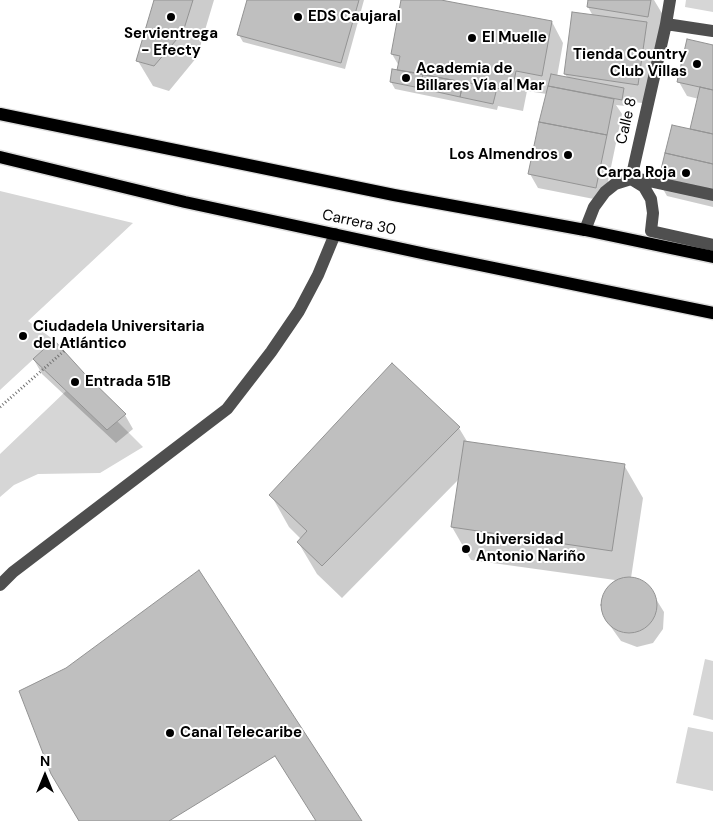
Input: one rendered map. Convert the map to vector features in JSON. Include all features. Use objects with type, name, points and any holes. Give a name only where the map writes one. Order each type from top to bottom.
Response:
[{"type":"main road","points":[[0,114],[394,195],[585,230],[713,257]]},
{"type":"main road","name":"Carrera 30","points":[[0,157],[174,199],[713,313]]},
{"type":"street","name":"Calle 8","points":[[631,178],[670,0]]},
{"type":"street","points":[[666,24],[713,31]]},
{"type":"street","points":[[585,230],[594,207],[605,192],[615,184],[631,178],[713,195]]},
{"type":"street","points":[[631,178],[644,187],[651,199],[653,213],[651,231],[713,245]]},
{"type":"street","points":[[0,585],[13,572],[227,409],[272,352],[299,311],[318,275],[335,234]]},
{"type":"path","points":[[0,407],[64,351]]},
{"type":"shaded area","points":[[686,0],[713,0],[713,12],[685,7]]},
{"type":"shaded area","points":[[0,191],[133,223],[28,321],[54,340],[0,390]]},
{"type":"shaded area","points":[[66,391],[107,430],[117,421],[143,447],[100,473],[38,474],[14,485],[0,497],[0,454]]},
{"type":"shaded area","points":[[705,659],[713,661],[713,720],[693,715]]},
{"type":"shaded area","points":[[688,727],[713,732],[713,791],[676,783]]},
{"type":"building","points":[[154,0],[193,0],[183,32],[154,66],[136,61]]},
{"type":"building","name":"EDS Caujaral","points":[[247,0],[359,0],[341,63],[237,35]]},
{"type":"building","name":"El Muelle","points":[[401,0],[441,0],[552,21],[542,76],[516,71],[512,91],[397,70],[400,56],[391,54]]},
{"type":"building","points":[[588,0],[651,0],[648,17],[587,7]]},
{"type":"building","points":[[572,12],[647,22],[638,85],[564,74]]},
{"type":"building","name":"Tienda Country Club Villas","points":[[687,39],[713,45],[713,90],[677,82]]},
{"type":"building","name":"Academia de Billares Vía al Mar","points":[[392,69],[423,74],[420,88],[390,82]]},
{"type":"building","points":[[423,74],[436,77],[433,91],[420,88]]},
{"type":"building","points":[[551,74],[624,88],[622,100],[548,86]]},
{"type":"building","points":[[436,77],[463,82],[460,97],[433,91]]},
{"type":"building","points":[[463,82],[497,88],[493,104],[460,97]]},
{"type":"building","points":[[548,86],[614,99],[607,135],[539,122]]},
{"type":"building","points":[[700,87],[713,90],[713,134],[690,129]]},
{"type":"building","name":"Los Almendros","points":[[539,122],[607,135],[596,188],[528,174]]},
{"type":"building","points":[[672,125],[713,134],[713,164],[665,153]]},
{"type":"building","name":"Carpa Roja","points":[[665,153],[713,164],[713,195],[658,182]]},
{"type":"building","name":"Entrada 51B","points":[[54,340],[84,373],[126,414],[107,430],[33,359]]},
{"type":"building","points":[[392,363],[460,427],[322,566],[297,542],[307,531],[269,495]]},
{"type":"building","points":[[464,441],[625,464],[612,551],[451,527]]},
{"type":"building","name":"Canal Telecaribe","points":[[199,570],[362,821],[79,821],[51,774],[19,691],[66,668]]},
{"type":"building","points":[[629,577],[640,579],[649,585],[655,594],[657,605],[655,616],[649,625],[640,631],[629,633],[618,631],[609,625],[603,616],[601,605],[603,594],[609,585],[618,579]]},
{"type":"building","points":[[275,756],[316,821],[169,821]]},
{"type":"place","name":"Servientrega - Efecty","points":[[171,17]]},
{"type":"place","name":"EDS Caujaral","points":[[298,17]]},
{"type":"place","name":"El Muelle","points":[[472,38]]},
{"type":"place","name":"Tienda Country Club Villas","points":[[697,64]]},
{"type":"place","name":"Academia de Billares Vía al Mar","points":[[406,78]]},
{"type":"place","name":"Los Almendros","points":[[568,155]]},
{"type":"place","name":"Carpa Roja","points":[[686,173]]},
{"type":"place","name":"Ciudadela Universitaria del Atlántico","points":[[23,336]]},
{"type":"place","name":"Entrada 51B","points":[[75,382]]},
{"type":"place","name":"Universidad Antonio Nariño","points":[[466,549]]},
{"type":"place","name":"Canal Telecaribe","points":[[170,733]]}]
